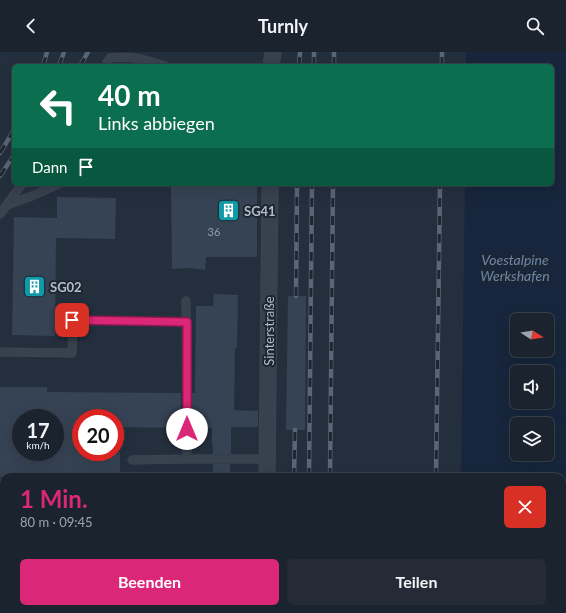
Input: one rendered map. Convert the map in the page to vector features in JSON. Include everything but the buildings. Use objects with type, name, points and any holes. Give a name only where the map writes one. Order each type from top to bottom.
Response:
[{"type":"street","points":[[271,64],[273,52]]},
{"type":"street","name":"Sinterstraße","points":[[268,473],[270,186]]},
{"type":"lane","points":[[106,64],[110,58],[119,57],[138,58],[158,64]]},
{"type":"lane","points":[[0,214],[21,186]]},
{"type":"lane","points":[[7,205],[54,186]]},
{"type":"lane","points":[[186,301],[187,459]]},
{"type":"lane","points":[[0,352],[72,353],[72,320],[187,322]]},
{"type":"lane","points":[[132,460],[268,459]]},
{"type":"water","name":"Voestalpine Werkshafen","points":[[466,52],[566,52],[566,473],[461,473],[465,186],[554,186],[554,64],[466,64]]},
{"type":"railway","points":[[44,64],[47,52]]},
{"type":"railway","points":[[60,64],[64,52]]},
{"type":"railway","points":[[81,64],[88,52]]},
{"type":"railway","points":[[299,64],[300,52]]},
{"type":"railway","points":[[314,52],[314,64]]},
{"type":"railway","points":[[334,52],[334,64]]},
{"type":"railway","points":[[442,52],[442,64]]},
{"type":"railway","points":[[0,153],[12,133]]},
{"type":"railway","points":[[0,176],[12,158]]},
{"type":"railway","points":[[296,296],[297,186]]},
{"type":"railway","points":[[309,473],[312,186]]},
{"type":"railway","points":[[330,473],[333,186]]},
{"type":"railway","points":[[436,473],[440,186]]},
{"type":"railway","points":[[294,473],[295,430]]},
{"type":"place","name":"SG41","points":[[228,211]]},
{"type":"place","name":"SG02","points":[[34,287]]},
{"type":"route","points":[[72,320],[187,322],[187,429]]}]
